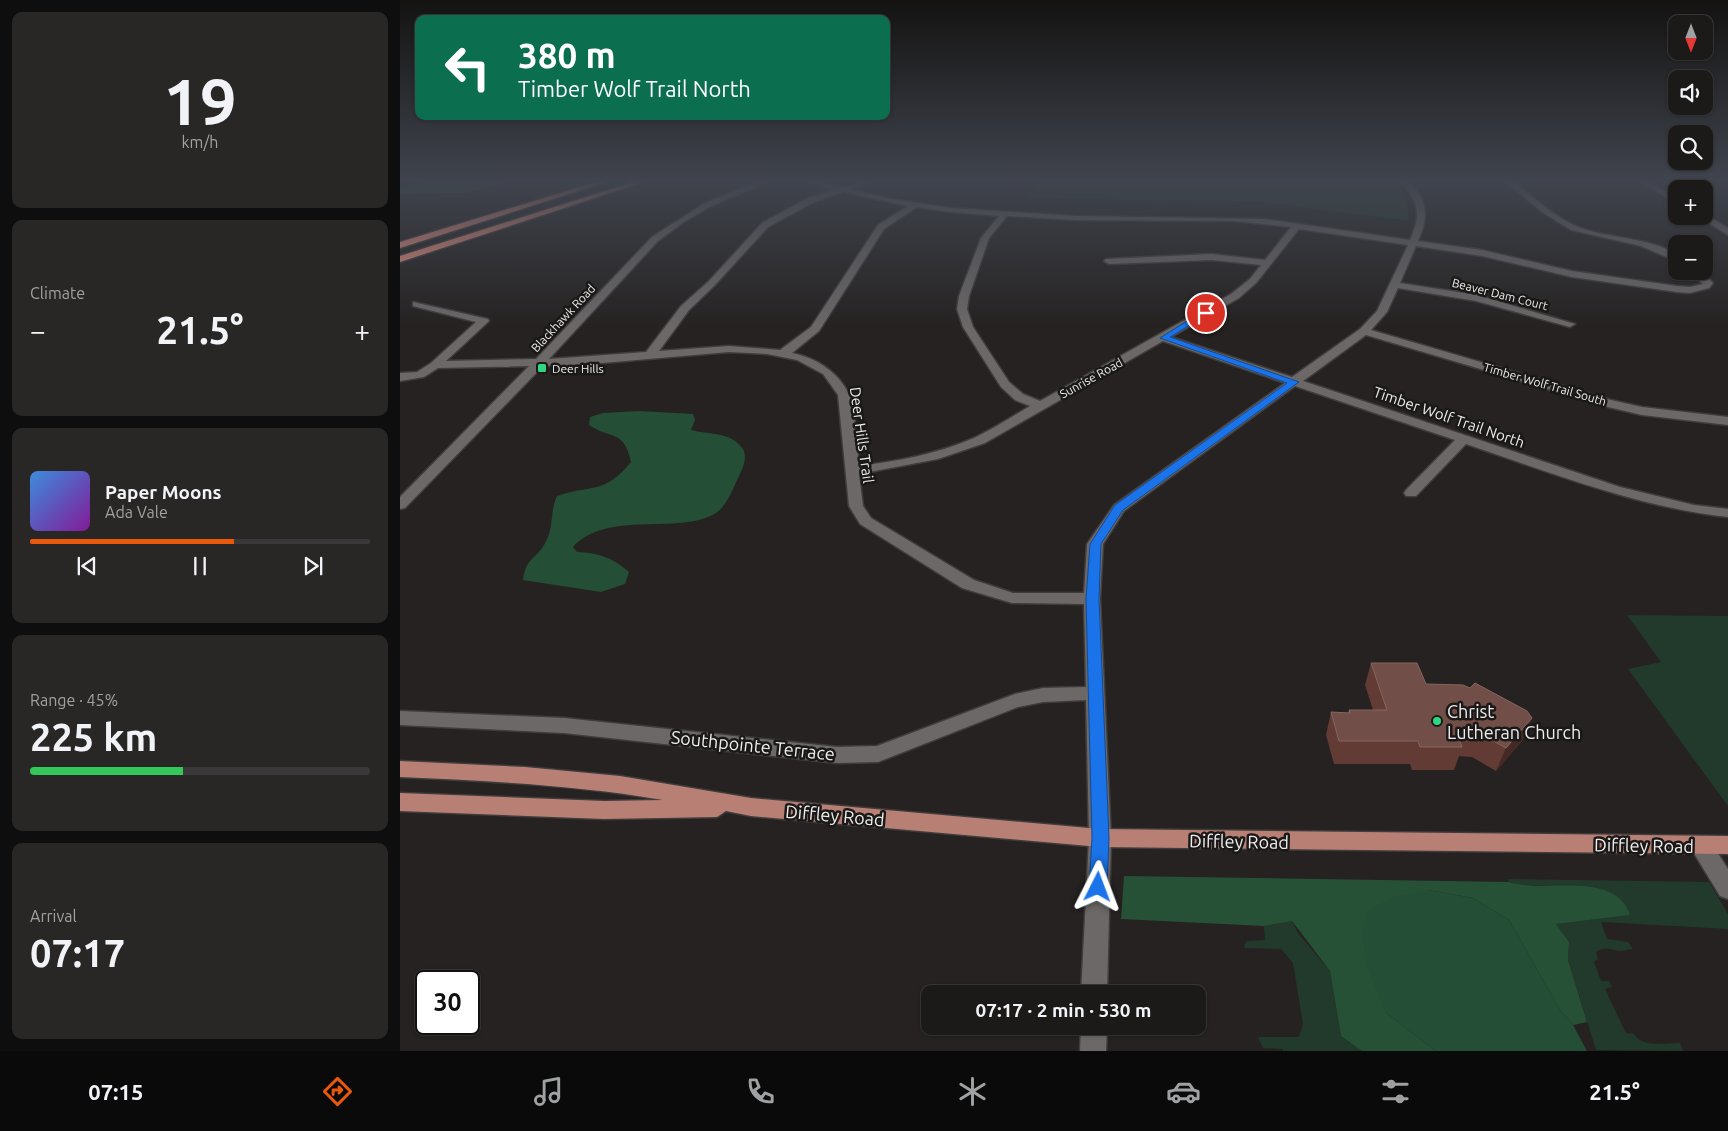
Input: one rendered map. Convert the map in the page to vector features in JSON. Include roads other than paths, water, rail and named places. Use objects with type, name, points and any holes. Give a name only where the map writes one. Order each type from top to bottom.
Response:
[{"type":"highway","points":[[400,245],[448,230]]},
{"type":"highway","points":[[400,259],[490,230]]},
{"type":"main road","name":"Diffley Road","points":[[400,769],[525,775],[620,784],[751,807],[1100,838],[1212,841],[1728,845]]},
{"type":"main road","name":"Diffley Road","points":[[400,802],[604,810],[751,807]]},
{"type":"street","name":"Blackhawk Road","points":[[400,504],[540,362],[666,230]]},
{"type":"street","points":[[650,355],[685,308],[712,283],[761,230]]},
{"type":"street","points":[[784,353],[814,329],[879,230]]},
{"type":"street","points":[[991,230],[985,238],[964,296],[962,308],[968,327],[1005,384],[1019,397],[1040,406]]},
{"type":"street","name":"Sunrise Road","points":[[852,471],[906,464],[950,452],[980,440],[1164,338],[1234,296],[1253,281],[1293,230]]},
{"type":"street","points":[[1330,230],[1499,256],[1572,274],[1677,289],[1690,290],[1706,286],[1708,283],[1707,280]]},
{"type":"street","points":[[1094,985],[1100,838],[1092,599],[1095,544],[1119,508],[1364,331],[1382,312],[1419,230]]},
{"type":"street","points":[[1578,230],[1645,244],[1668,253]]},
{"type":"street","points":[[1109,262],[1212,257],[1268,263]]},
{"type":"street","name":"Beaver Dam Court","points":[[1395,285],[1477,298],[1570,324]]},
{"type":"street","points":[[400,377],[420,375],[435,365],[484,321],[417,304]]},
{"type":"street","name":"Timber Wolf Trail South","points":[[1364,331],[1625,407],[1707,420],[1728,421]]},
{"type":"street","name":"Timber Wolf Trail North","points":[[1164,338],[1615,490],[1694,509],[1728,513]]},
{"type":"street","name":"Deer Hills Trail","points":[[435,365],[593,361],[726,348],[784,353],[819,365],[839,382],[844,395],[856,506],[865,521],[968,584],[1012,598],[1092,599]]},
{"type":"street","points":[[1411,493],[1464,439]]},
{"type":"street","name":"Southpointe Terrace","points":[[400,718],[470,718],[539,722],[836,755],[878,754],[1016,701],[1043,694],[1096,694]]},
{"type":"street","points":[[1700,845],[1728,890]]},
{"type":"street","points":[[1093,1051],[1094,1035]]},
{"type":"place","name":"Deer Hills","points":[[542,368]]},
{"type":"place","name":"Christ Lutheran Church","points":[[1437,721]]}]
